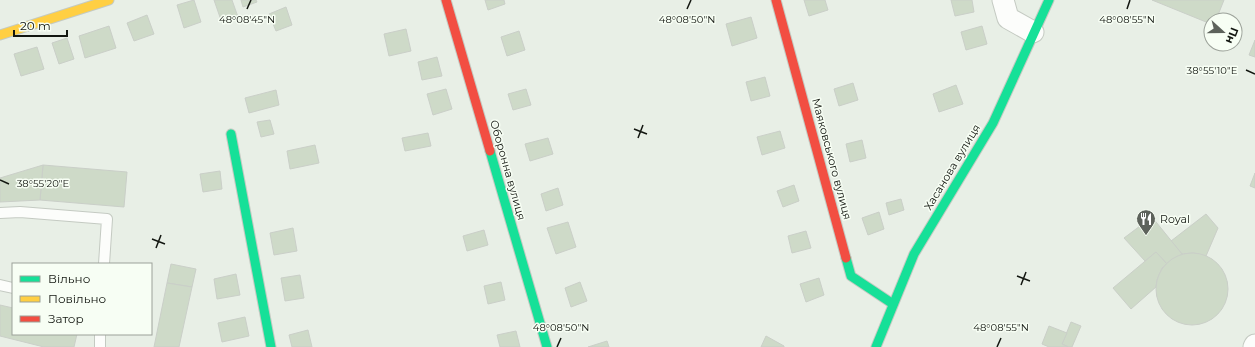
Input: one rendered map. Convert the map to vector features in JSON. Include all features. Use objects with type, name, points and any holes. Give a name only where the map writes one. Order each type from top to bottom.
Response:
[{"type":"street","points":[[0,35],[109,0]]},
{"type":"street","name":"Оборонна вулиця","points":[[446,0],[547,347]]},
{"type":"street","name":"Маяковського вулиця","points":[[776,0],[851,276],[893,304]]},
{"type":"street","points":[[1003,0],[1008,18],[1033,32]]},
{"type":"street","name":"Хасанова вулиця","points":[[876,347],[914,254],[993,123],[1033,32],[1049,0]]},
{"type":"street","points":[[231,134],[271,347]]},
{"type":"lane","points":[[0,214],[20,212],[107,219],[104,263]]},
{"type":"lane","points":[[0,285],[12,288]]},
{"type":"lane","points":[[100,335],[100,347]]},
{"type":"building","points":[[194,0],[201,22],[184,28],[177,5]]},
{"type":"building","points":[[214,0],[232,0],[238,17],[222,23]]},
{"type":"building","points":[[241,0],[256,0],[257,2],[243,7]]},
{"type":"building","points":[[485,0],[504,0],[505,4],[488,10]]},
{"type":"building","points":[[804,0],[825,0],[828,10],[809,16]]},
{"type":"building","points":[[951,0],[972,0],[974,12],[955,16]]},
{"type":"building","points":[[1152,0],[1224,0],[1219,12],[1203,12],[1203,21]]},
{"type":"building","points":[[286,7],[292,25],[276,31],[269,14]]},
{"type":"building","points":[[147,15],[154,34],[134,41],[127,23]]},
{"type":"building","points":[[751,17],[757,38],[732,46],[726,24]]},
{"type":"building","points":[[109,26],[116,48],[85,58],[79,36]]},
{"type":"building","points":[[982,26],[987,44],[966,50],[961,32]]},
{"type":"building","points":[[406,29],[411,51],[389,56],[384,34]]},
{"type":"building","points":[[519,31],[525,50],[507,56],[501,37]]},
{"type":"building","points":[[67,38],[74,59],[59,64],[52,43]]},
{"type":"building","points":[[1255,40],[1255,57],[1249,55]]},
{"type":"building","points":[[37,47],[44,69],[21,76],[14,54]]},
{"type":"building","points":[[437,57],[442,76],[422,80],[418,62]]},
{"type":"building","points":[[765,77],[770,96],[751,101],[746,82]]},
{"type":"building","points":[[853,83],[858,100],[839,106],[834,89]]},
{"type":"building","points":[[956,85],[963,104],[939,112],[933,94]]},
{"type":"building","points":[[446,89],[452,109],[433,115],[427,94]]},
{"type":"building","points":[[526,89],[531,105],[513,110],[508,94]]},
{"type":"building","points":[[276,90],[279,105],[249,113],[245,98]]},
{"type":"building","points":[[270,120],[274,134],[261,137],[257,122]]},
{"type":"building","points":[[780,131],[785,148],[762,155],[757,137]]},
{"type":"building","points":[[428,133],[431,146],[405,151],[402,138]]},
{"type":"building","points":[[548,138],[553,154],[530,161],[525,144]]},
{"type":"building","points":[[862,140],[866,158],[850,162],[846,144]]},
{"type":"building","points":[[315,145],[319,163],[290,169],[287,151]]},
{"type":"building","points":[[43,165],[127,172],[124,207],[40,200]]},
{"type":"building","points":[[43,165],[40,200],[0,202],[0,178]]},
{"type":"building","points":[[220,171],[222,189],[203,192],[200,174]]},
{"type":"building","points":[[1255,173],[1255,188],[1250,186]]},
{"type":"building","points":[[794,185],[799,201],[783,207],[777,191]]},
{"type":"building","points":[[558,188],[563,205],[546,211],[541,194]]},
{"type":"building","points":[[901,199],[904,210],[889,215],[886,203]]},
{"type":"building","points":[[879,212],[884,229],[868,235],[862,218]]},
{"type":"building","points":[[1206,214],[1218,228],[1206,256],[1194,253],[1182,254],[1171,241]]},
{"type":"building","points":[[1152,217],[1182,254],[1167,264],[1156,252],[1145,261],[1124,238]]},
{"type":"building","points":[[568,222],[576,247],[556,254],[547,228]]},
{"type":"building","points":[[293,228],[297,251],[274,255],[270,233]]},
{"type":"building","points":[[484,230],[488,245],[467,251],[463,236]]},
{"type":"building","points":[[806,231],[811,248],[792,253],[788,236]]},
{"type":"building","points":[[1156,252],[1167,264],[1162,268],[1156,287],[1131,309],[1113,288]]},
{"type":"building","points":[[1192,253],[1206,256],[1218,263],[1225,275],[1228,289],[1225,303],[1218,315],[1206,322],[1192,325],[1178,322],[1166,315],[1159,303],[1156,289],[1159,275],[1166,263],[1178,256]]},
{"type":"building","points":[[171,264],[196,269],[192,287],[167,283]]},
{"type":"building","points":[[236,274],[240,295],[217,299],[214,279]]},
{"type":"building","points":[[300,275],[304,298],[285,301],[281,278]]},
{"type":"building","points":[[819,278],[824,295],[806,302],[800,284]]},
{"type":"building","points":[[501,282],[505,300],[488,304],[484,286]]},
{"type":"building","points":[[580,282],[587,301],[571,307],[565,288]]},
{"type":"building","points":[[167,283],[192,287],[179,347],[154,347]]},
{"type":"building","points":[[0,305],[12,308],[12,335],[77,335],[74,347],[44,347],[0,336]]},
{"type":"building","points":[[245,317],[249,336],[222,342],[218,323]]},
{"type":"building","points":[[1071,322],[1081,326],[1072,347],[1069,347],[1062,344]]},
{"type":"building","points":[[1049,326],[1067,333],[1062,344],[1068,347],[1049,347],[1042,344]]},
{"type":"building","points":[[308,330],[312,347],[292,347],[289,335]]},
{"type":"building","points":[[516,331],[520,347],[500,347],[497,335]]},
{"type":"building","points":[[766,336],[784,346],[784,347],[761,347]]},
{"type":"building","points":[[607,341],[609,347],[588,347]]},
{"type":"traffic: fast","points":[[876,347],[914,254],[993,123],[1049,0]]},
{"type":"traffic: fast","points":[[231,134],[271,347]]},
{"type":"traffic: fast","points":[[490,151],[547,347]]},
{"type":"traffic: fast","points":[[846,258],[851,276],[893,304]]},
{"type":"traffic: slow","points":[[0,35],[109,0]]},
{"type":"traffic: jam","points":[[446,0],[490,151]]},
{"type":"traffic: jam","points":[[776,0],[846,258]]},
{"type":"place","name":"Royal","points":[[1146,236]]}]
